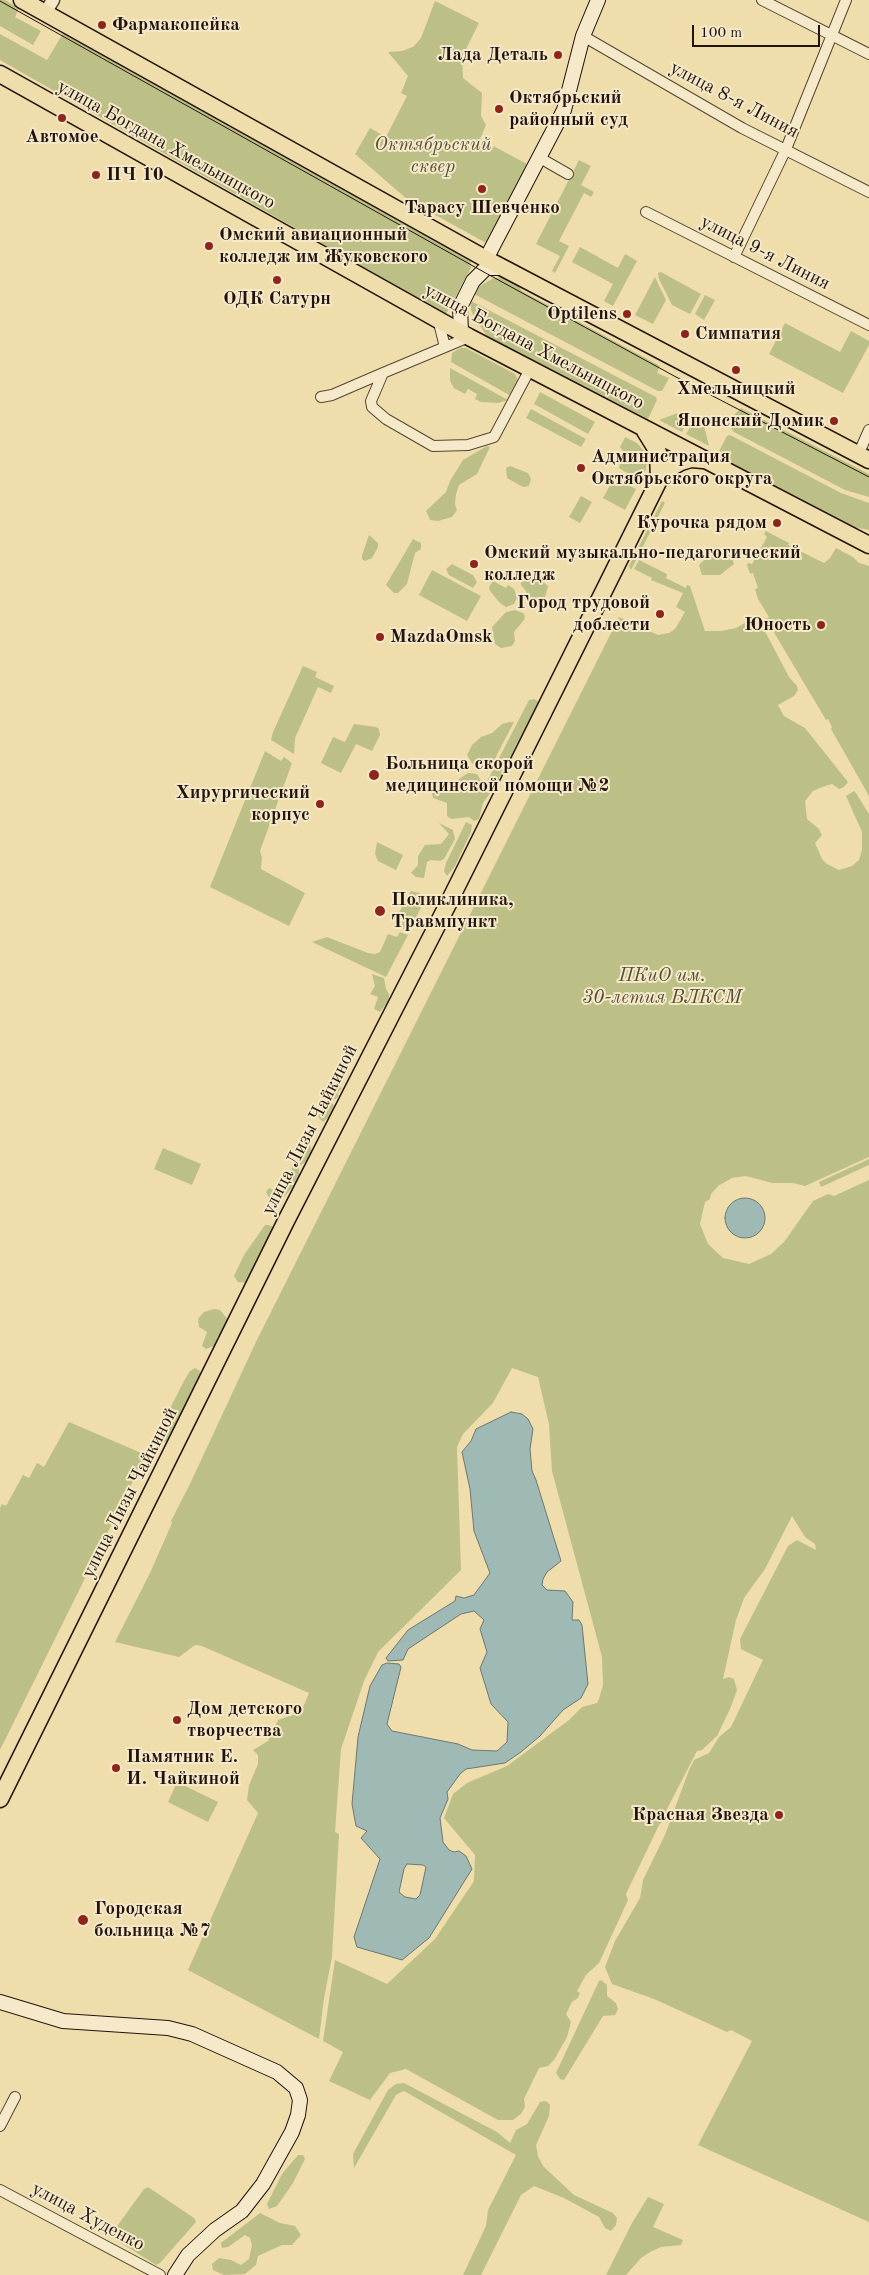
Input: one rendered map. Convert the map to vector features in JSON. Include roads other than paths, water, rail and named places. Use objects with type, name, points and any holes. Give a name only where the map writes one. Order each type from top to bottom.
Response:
[{"type":"main road","points":[[22,0],[49,6],[504,268],[863,458]]},
{"type":"main road","points":[[486,258],[540,158],[566,104],[583,36],[598,0]]},
{"type":"main road","name":"улица Богдана Хмельницкого","points":[[0,74],[465,334],[703,460],[867,542]]},
{"type":"main road","points":[[465,334],[460,306],[473,281],[486,268],[504,268]]},
{"type":"main road","points":[[645,429],[658,452],[659,480]]},
{"type":"main road","points":[[659,480],[680,462],[703,460]]},
{"type":"main road","name":"улица Лизы Чайкиной","points":[[0,1799],[286,1221],[449,902],[659,480]]},
{"type":"main road","points":[[1,2002],[63,2021],[160,2027],[192,2034],[277,2072],[296,2088],[300,2100],[298,2115],[292,2132],[262,2184],[242,2211],[204,2240],[188,2255],[175,2275]]},
{"type":"street","points":[[762,0],[869,54]]},
{"type":"street","points":[[734,257],[786,149],[846,0]]},
{"type":"street","name":"улица 8-я Линия","points":[[583,36],[742,128],[869,192]]},
{"type":"street","points":[[540,158],[568,174]]},
{"type":"street","name":"улица 9-я Линия","points":[[646,212],[869,325]]},
{"type":"street","points":[[438,319],[445,347]]},
{"type":"street","points":[[321,397],[332,395],[445,347],[465,334]]},
{"type":"street","points":[[383,373],[371,401],[372,407],[377,414],[433,446],[451,447],[494,437],[530,369]]},
{"type":"street","points":[[863,458],[869,430]]},
{"type":"street","points":[[0,2126],[15,2097]]},
{"type":"street","name":"улица Худенко","points":[[0,2190],[160,2275]]},
{"type":"water","points":[[749,1198],[756,1201],[762,1207],[765,1218],[764,1226],[756,1235],[749,1238],[741,1238],[734,1235],[726,1226],[725,1214],[728,1207],[737,1199]]},
{"type":"water","points":[[511,1412],[522,1414],[528,1419],[533,1429],[530,1449],[532,1471],[561,1561],[547,1572],[542,1585],[547,1590],[565,1591],[573,1602],[572,1620],[579,1620],[582,1625],[588,1684],[581,1698],[563,1710],[540,1736],[521,1752],[505,1763],[466,1769],[447,1792],[448,1799],[440,1818],[443,1842],[449,1850],[459,1851],[466,1856],[472,1869],[429,1938],[402,1960],[357,1947],[354,1937],[380,1859],[361,1838],[367,1831],[356,1826],[352,1804],[358,1737],[370,1686],[382,1665],[387,1663],[399,1664],[401,1667],[387,1724],[392,1731],[458,1744],[472,1750],[497,1751],[507,1742],[508,1722],[491,1704],[480,1668],[487,1652],[480,1629],[484,1620],[474,1611],[461,1614],[408,1649],[403,1660],[388,1661],[386,1658],[408,1630],[455,1601],[456,1596],[464,1598],[474,1595],[490,1573],[474,1531],[470,1489],[462,1452],[471,1441],[476,1429]],"holes":[[[407,1864],[423,1865],[426,1867],[420,1895],[416,1899],[405,1897],[399,1892],[404,1869]]]},
{"type":"tram line","points":[[0,1],[482,271],[676,377],[869,477]]},
{"type":"place","name":"Фармакопейка","points":[[102,25]]},
{"type":"place","name":"Лада Деталь","points":[[558,55]]},
{"type":"place","name":"Октябрьский районный суд","points":[[499,109]]},
{"type":"place","name":"Автомое","points":[[62,118]]},
{"type":"place","name":"ПЧ 10","points":[[96,175]]},
{"type":"place","name":"Тарасу Шевченко","points":[[482,189]]},
{"type":"place","name":"Омский авиационный колледж им Жуковского","points":[[209,246]]},
{"type":"place","name":"ОДК Сатурн","points":[[277,280]]},
{"type":"place","name":"Optilens","points":[[627,314]]},
{"type":"place","name":"Симпатия","points":[[685,334]]},
{"type":"place","name":"Хмельницкий","points":[[736,370]]},
{"type":"place","name":"Японский Домик","points":[[834,421]]},
{"type":"place","name":"Администрация Октябрьского округа","points":[[581,468]]},
{"type":"place","name":"Курочка рядом","points":[[777,523]]},
{"type":"place","name":"Омский музыкально-педагогический колледж","points":[[474,564]]},
{"type":"place","name":"Город трудовой доблести","points":[[660,614]]},
{"type":"place","name":"Юность","points":[[821,625]]},
{"type":"place","name":"MazdaOmsk","points":[[380,637]]},
{"type":"place","name":"Больница скорой медицинской помощи №2","points":[[374,775]]},
{"type":"place","name":"Хирургический корпус","points":[[320,804]]},
{"type":"place","name":"Поликлиника, Травмпункт","points":[[380,911]]},
{"type":"place","name":"Дом детского творчества","points":[[177,1720]]},
{"type":"place","name":"Памятник Е. И. Чайкиной","points":[[116,1768]]},
{"type":"place","name":"Красная Звезда","points":[[779,1815]]},
{"type":"place","name":"Городская больница №7","points":[[83,1920]]},
{"type":"park label","name":"Октябрьский сквер","points":[[433,156]]},
{"type":"park label","name":"ПКиО им. 30-летия ВЛКСМ","points":[[662,987]]}]
